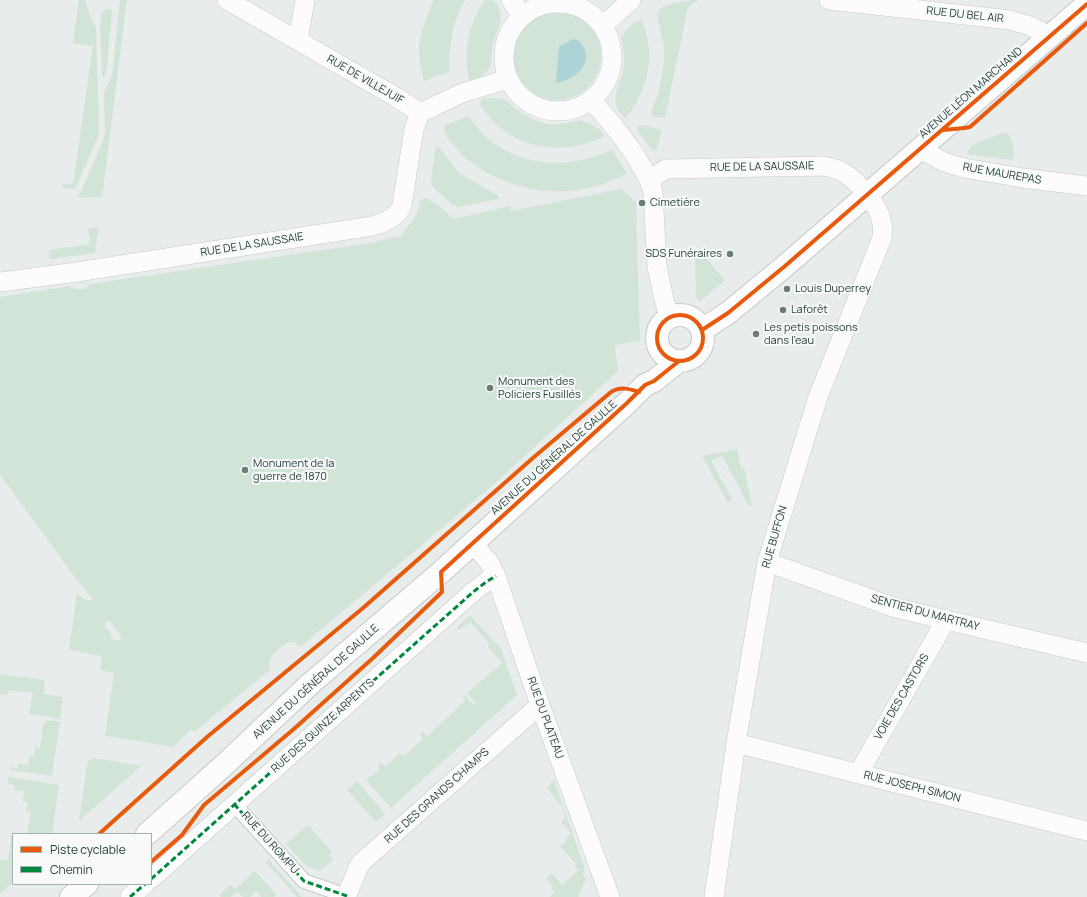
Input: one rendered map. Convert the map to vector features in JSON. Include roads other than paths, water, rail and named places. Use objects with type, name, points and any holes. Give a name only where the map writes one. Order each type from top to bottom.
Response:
[{"type":"main road","name":"AVENUE LÉON MARCHAND","points":[[702,330],[728,313],[785,266],[1087,4]]},
{"type":"main road","points":[[675,314],[689,316],[694,319],[702,330],[702,345],[693,357],[687,360],[672,360],[660,351],[657,344],[656,336],[658,328],[669,317],[675,314]]},
{"type":"main road","points":[[645,385],[646,375],[657,344]]},
{"type":"main road","name":"AVENUE DU GÉNÉRAL DE GAULLE","points":[[148,833],[223,766],[310,684],[473,544],[627,404],[645,385],[654,381],[679,361]]},
{"type":"main road","points":[[71,897],[86,885]]},
{"type":"street","name":"RUE DE VILLEJUIF","points":[[227,0],[396,97],[420,113]]},
{"type":"street","points":[[298,41],[305,0]]},
{"type":"street","points":[[511,0],[522,16]]},
{"type":"street","points":[[603,26],[631,0]]},
{"type":"street","name":"RUE DU BEL AIR","points":[[828,0],[1010,20],[1030,26],[1050,36]]},
{"type":"street","points":[[555,2],[574,4],[590,13],[603,26],[611,43],[612,61],[607,79],[592,100],[582,105],[565,110],[548,110],[532,104],[518,94],[508,79],[504,63],[505,45],[511,29],[522,16],[537,6],[555,2]]},
{"type":"street","points":[[420,113],[462,93],[508,79]]},
{"type":"street","points":[[592,100],[643,168],[653,191],[657,266],[669,317]]},
{"type":"street","name":"RUE DE LA SAUSSAIE","points":[[0,282],[201,253],[372,226],[388,221],[398,213],[402,205],[414,129],[420,113]]},
{"type":"street","name":"RUE MAUREPAS","points":[[920,149],[944,162],[964,168],[1023,178],[1087,186]]},
{"type":"street","name":"RUE DE LA SAUSSAIE","points":[[649,180],[666,169],[823,166],[844,172],[868,195]]},
{"type":"street","name":"RUE BUFFON","points":[[714,897],[736,743],[766,562],[818,397],[882,238],[883,227],[881,217],[868,195]]},
{"type":"street","name":"RUE DU PLATEAU","points":[[473,544],[489,562],[496,576],[540,704],[610,897]]},
{"type":"street","name":"SENTIER DU MARTRAY","points":[[766,562],[893,607],[1087,653]]},
{"type":"street","name":"RUE DES QUINZE ARPENTS","points":[[152,877],[473,592],[496,576]]},
{"type":"street","name":"VOIE DES CASTORS","points":[[858,774],[946,620]]},
{"type":"street","name":"RUE DES GRANDS CHAMPS","points":[[348,897],[359,866],[362,862],[540,704]]},
{"type":"street","name":"RUE JOSEPH SIMON","points":[[736,743],[1087,831]]},
{"type":"street","name":"RUE DU ROMPU","points":[[234,804],[304,881],[348,897]]},
{"type":"street","points":[[130,897],[144,885]]},
{"type":"water","points":[[573,39],[578,40],[584,47],[586,54],[585,61],[582,68],[571,78],[556,83],[559,47]]},
{"type":"place","name":"Cimetière","points":[[642,203]]},
{"type":"place","name":"SDS Funéraires","points":[[730,254]]},
{"type":"place","name":"Louis Duperrey","points":[[787,289]]},
{"type":"place","name":"Laforêt","points":[[783,310]]},
{"type":"place","name":"Les petis poissons dans l'eau","points":[[756,334]]},
{"type":"place","name":"Monument des Policiers Fusillés","points":[[490,388]]},
{"type":"place","name":"Monument de la guerre de 1870","points":[[245,470]]}]
